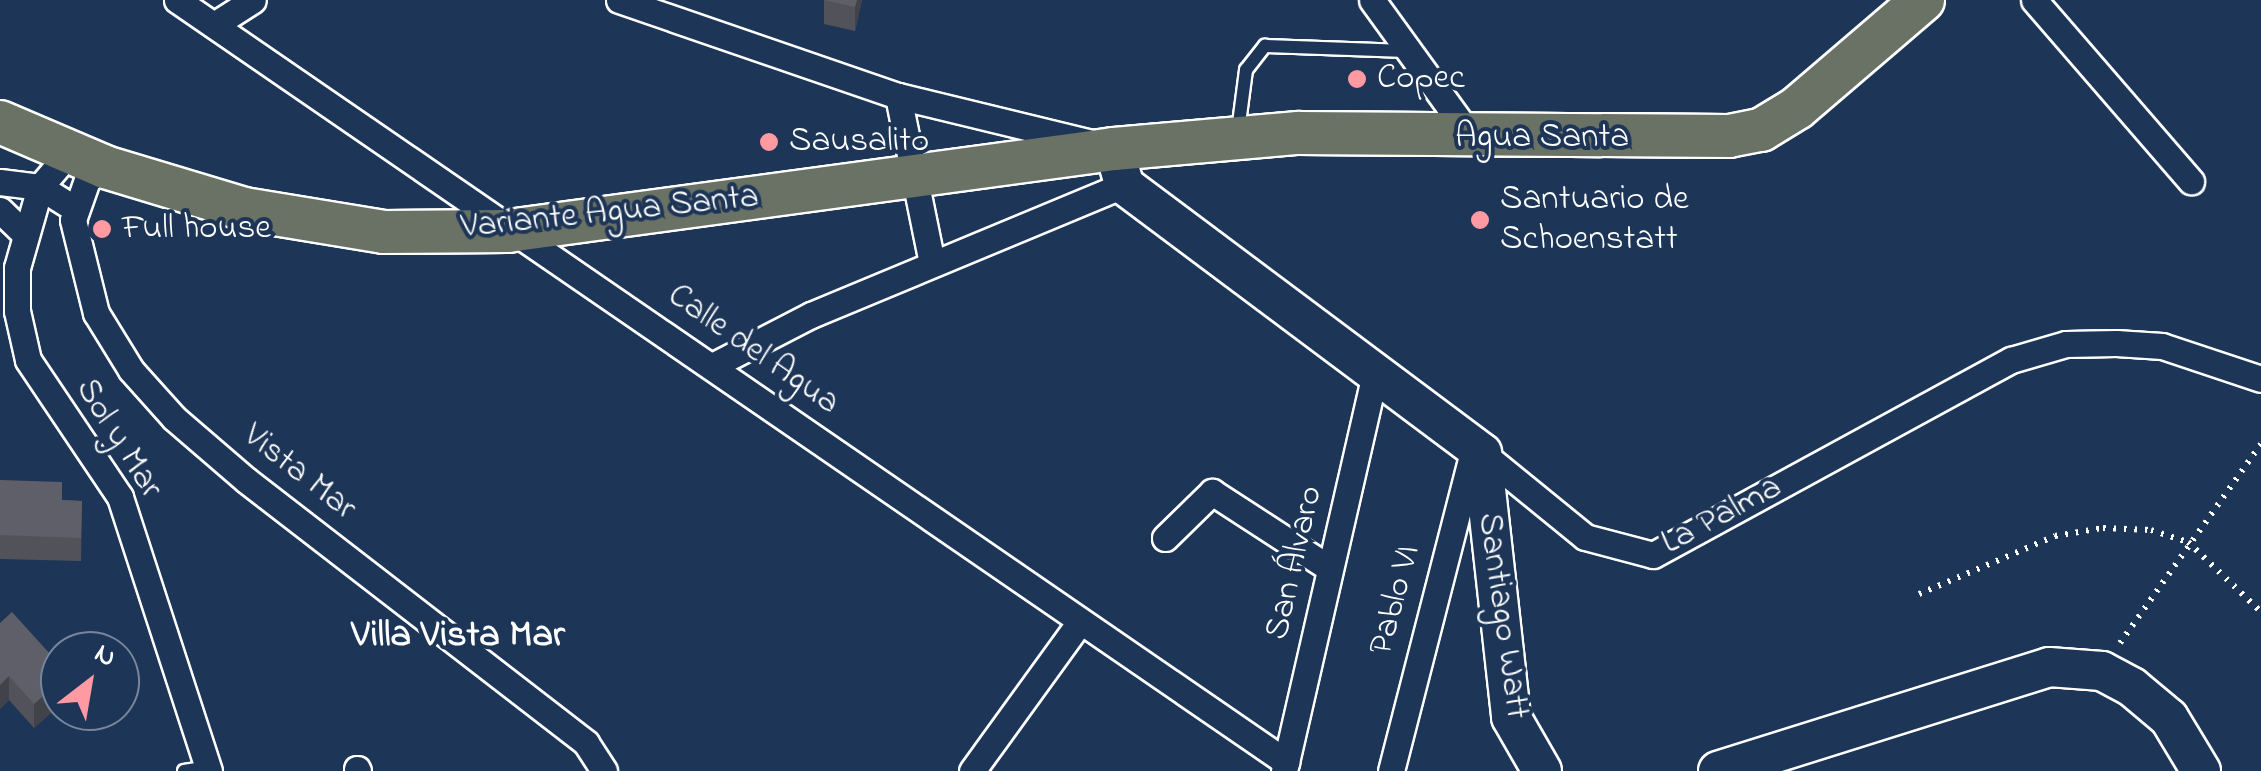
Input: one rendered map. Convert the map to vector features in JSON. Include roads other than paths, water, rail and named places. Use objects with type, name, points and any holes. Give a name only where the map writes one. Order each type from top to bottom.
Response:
[{"type":"main road","name":"Agua Santa","points":[[1119,167],[1236,138],[1298,133],[1692,138],[1761,130],[1797,108],[1923,0]]},
{"type":"main road","name":"Variante Agua Santa","points":[[0,122],[87,160],[244,209],[366,229],[508,231],[913,176],[1119,167]]},
{"type":"street","name":"Calle del Agua","points":[[177,0],[508,231],[714,365],[1285,766]]},
{"type":"street","points":[[214,25],[253,0]]},
{"type":"street","points":[[618,0],[1119,167]]},
{"type":"street","points":[[1372,0],[1414,52],[1472,138]]},
{"type":"street","points":[[2034,0],[2190,180]]},
{"type":"street","points":[[898,96],[932,262]]},
{"type":"street","points":[[0,182],[40,188],[73,208],[88,180],[87,160]]},
{"type":"street","name":"Sol y Mar","points":[[87,160],[40,188],[24,233],[17,311],[28,360],[120,497],[200,770]]},
{"type":"street","points":[[714,365],[932,262],[1119,167]]},
{"type":"street","name":"La Palma","points":[[1119,167],[1585,537],[1653,555],[2029,355],[2066,344],[2162,346],[2261,379]]},
{"type":"street","name":"Vista Mar","points":[[73,208],[96,312],[131,370],[174,418],[586,743],[604,771]]},
{"type":"street","points":[[0,210],[24,233]]},
{"type":"street","name":"San Álvaro","points":[[1285,766],[1376,370]]},
{"type":"street","name":"Pablo VI","points":[[1391,771],[1478,450]]},
{"type":"street","name":"Santiago Watt","points":[[1478,450],[1512,718],[1542,771]]},
{"type":"street","points":[[1166,538],[1212,492],[1330,568]]},
{"type":"street","points":[[972,771],[1078,622]]},
{"type":"street","points":[[1718,771],[2049,666],[2102,671],[2169,718],[2201,771]]},
{"type":"street","points":[[586,743],[626,771]]},
{"type":"lane","points":[[1236,138],[1246,70],[1265,46],[1414,52]]},
{"type":"place","name":"Copec","points":[[1357,79]]},
{"type":"place","name":"Sausalito","points":[[769,142]]},
{"type":"place","name":"Santuario de Schoenstatt","points":[[1480,220]]},
{"type":"place","name":"Full house","points":[[102,229]]},
{"type":"district","name":"Villa Vista Mar","points":[[458,637]]}]
